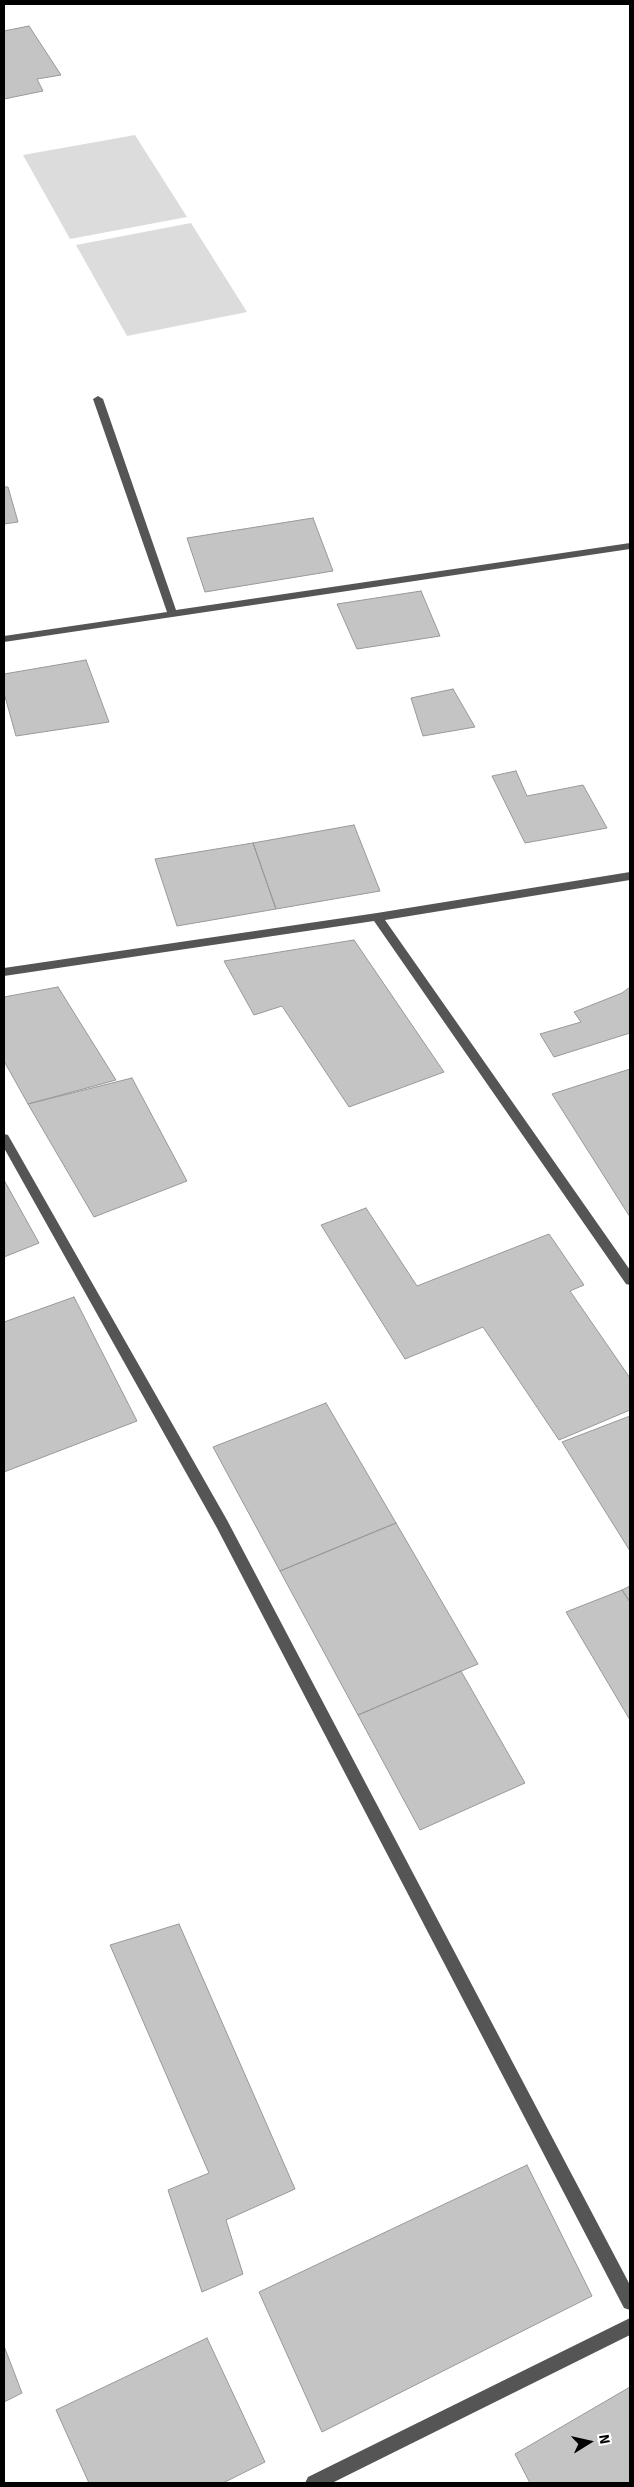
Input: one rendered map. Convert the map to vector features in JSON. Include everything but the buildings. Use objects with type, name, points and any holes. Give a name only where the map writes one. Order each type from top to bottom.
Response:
[{"type":"street","points":[[98,399],[172,613]]},
{"type":"street","points":[[4,639],[630,546]]},
{"type":"street","points":[[4,972],[377,917],[630,876]]},
{"type":"street","points":[[377,917],[630,1280]]},
{"type":"street","points":[[4,1138],[222,1524],[630,2302]]},
{"type":"street","points":[[314,2483],[630,2326]]},
{"type":"shaded area","points":[[135,135],[187,217],[70,239],[23,155]]},
{"type":"shaded area","points":[[191,223],[247,312],[127,336],[76,245]]}]
